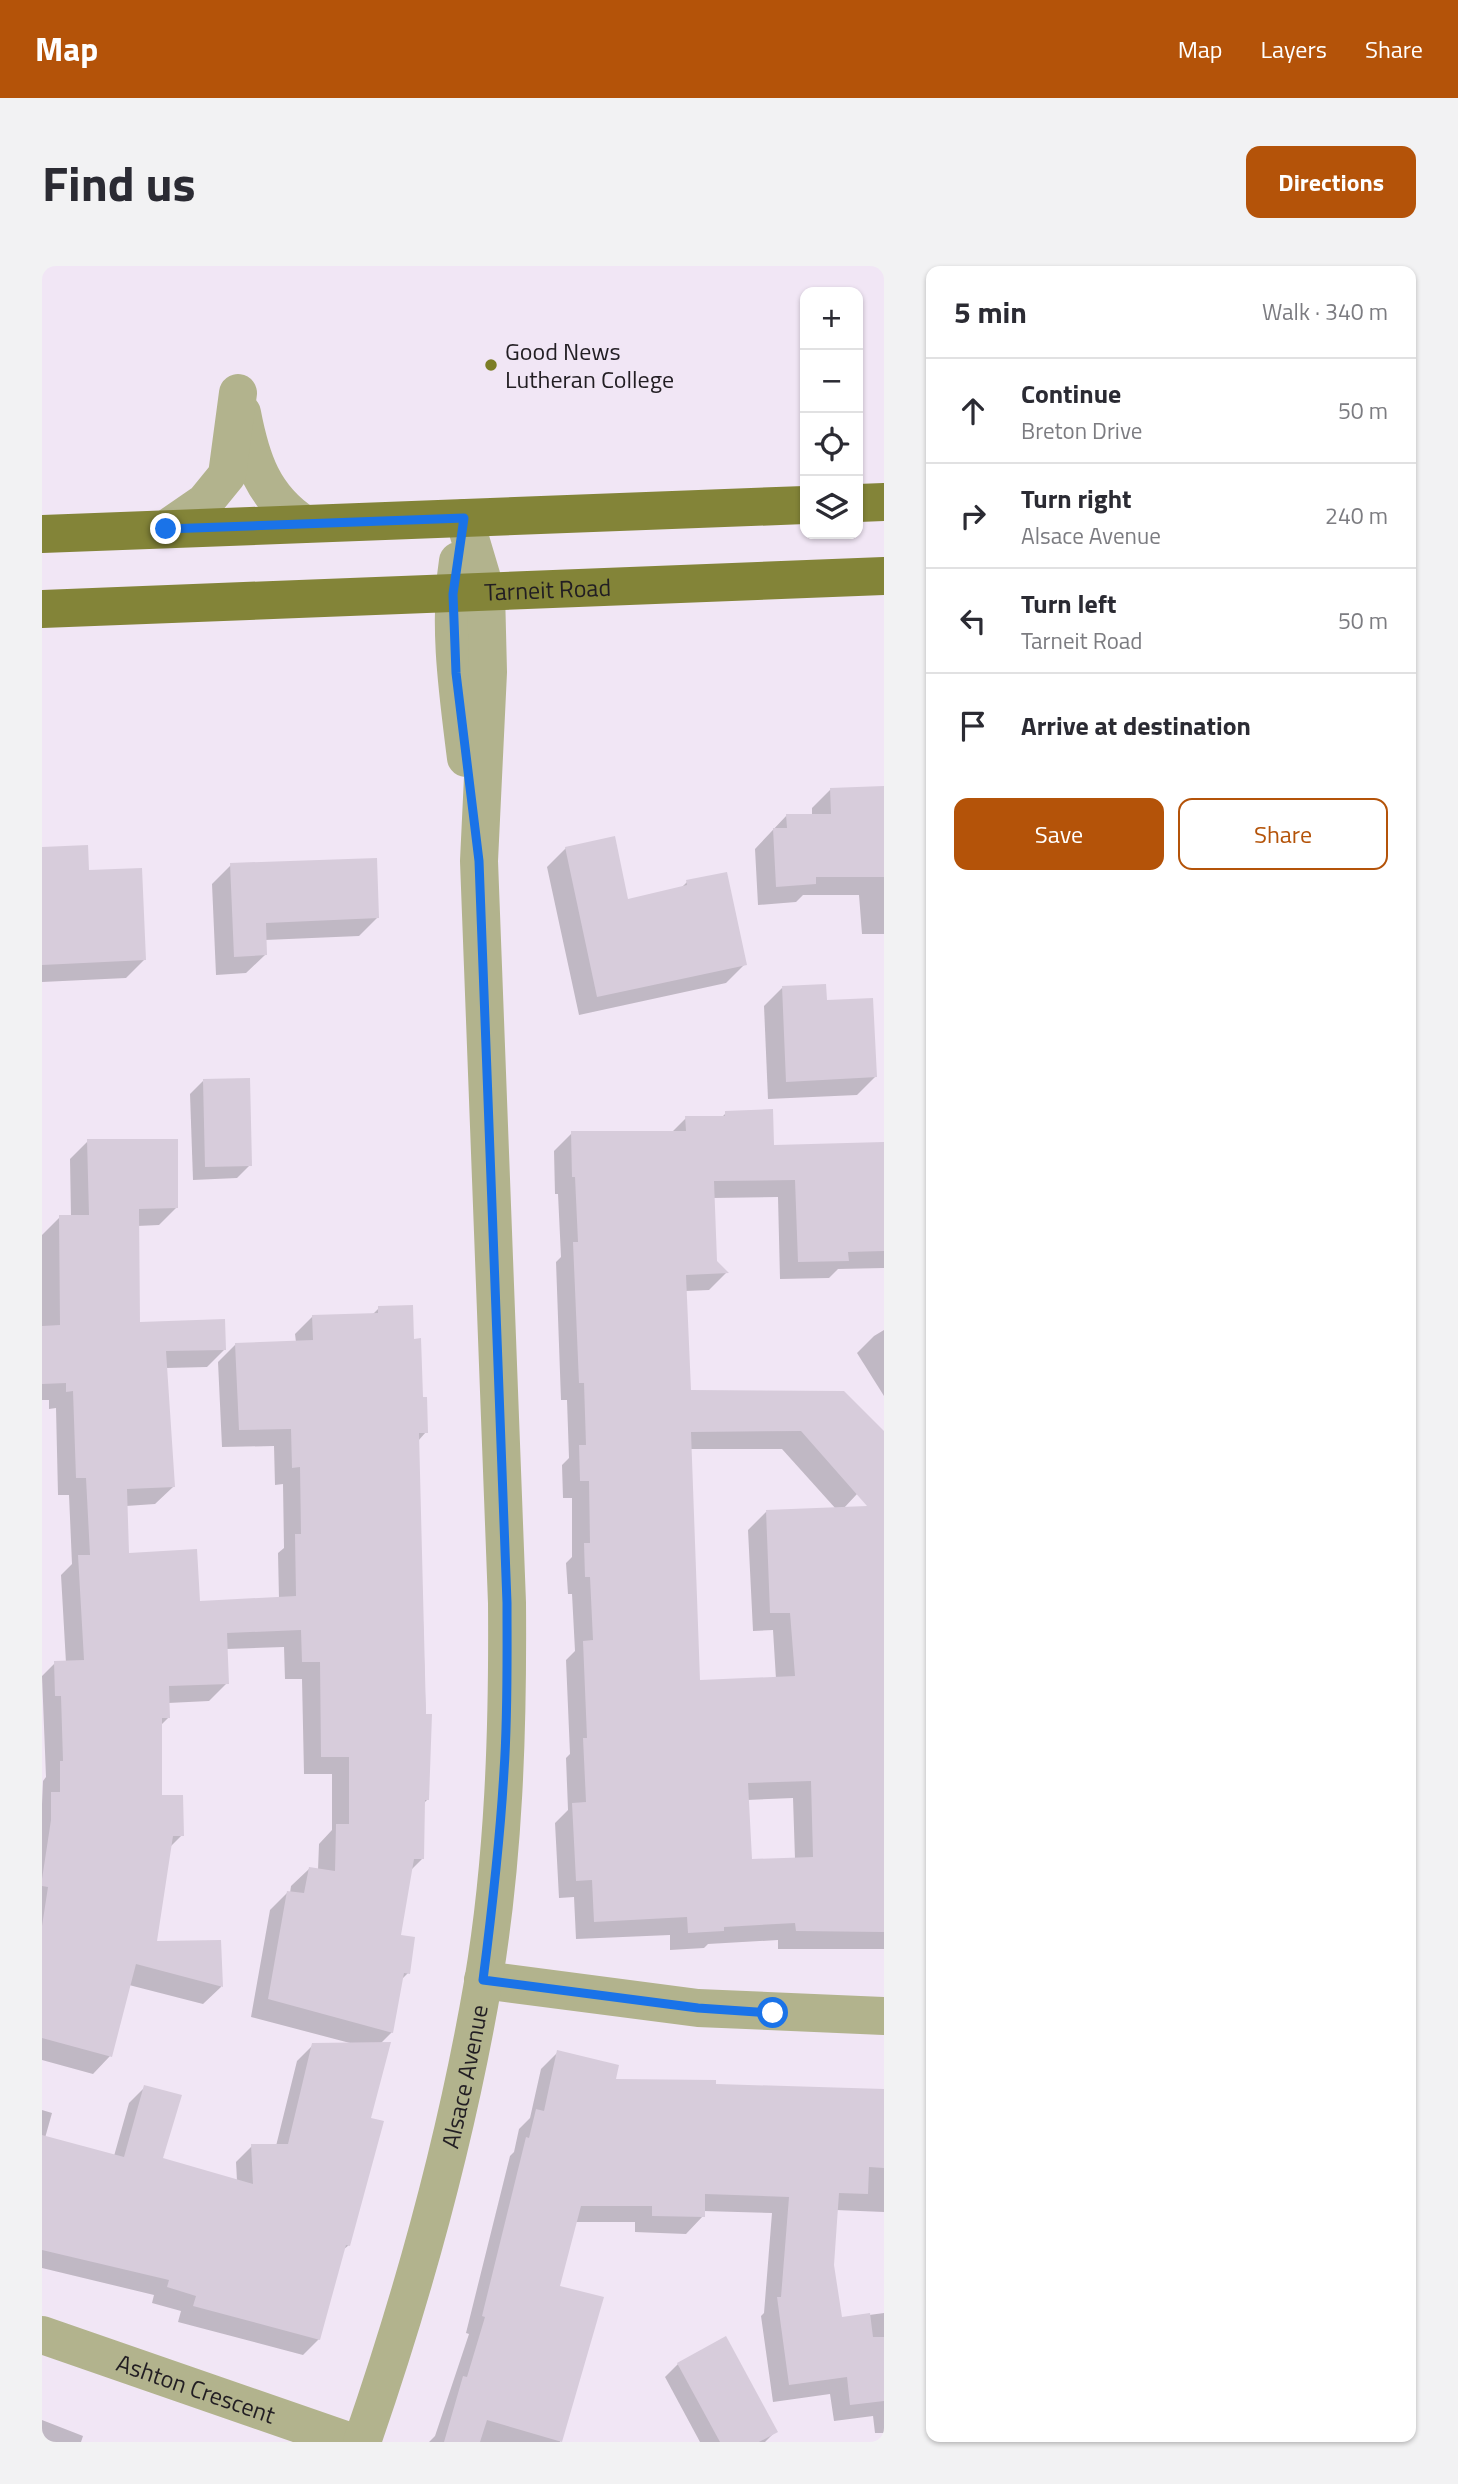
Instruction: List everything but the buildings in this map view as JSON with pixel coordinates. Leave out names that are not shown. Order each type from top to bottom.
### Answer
[{"type":"main road","points":[[863,503],[884,502]]},
{"type":"main road","points":[[42,534],[800,505]]},
{"type":"main road","name":"Tarneit Road","points":[[42,609],[884,576]]},
{"type":"street","points":[[166,529],[205,502],[227,475],[238,393],[247,442],[265,486],[287,513],[304,524]]},
{"type":"street","name":"Alsace Avenue","points":[[362,2442],[395,2347],[453,2135],[483,1980],[505,1769],[508,1672],[479,861],[488,672],[469,593],[464,518]]},
{"type":"street","points":[[483,1980],[698,2008],[884,2016]]},
{"type":"street","name":"Ashton Crescent","points":[[42,2335],[351,2442]]},
{"type":"place","name":"Good News Lutheran College","points":[[491,365]]},
{"type":"route","points":[[166,529],[464,518],[453,594],[456,673],[479,861],[507,1603],[505,1769],[483,1980],[698,2008],[773,2013]]}]
